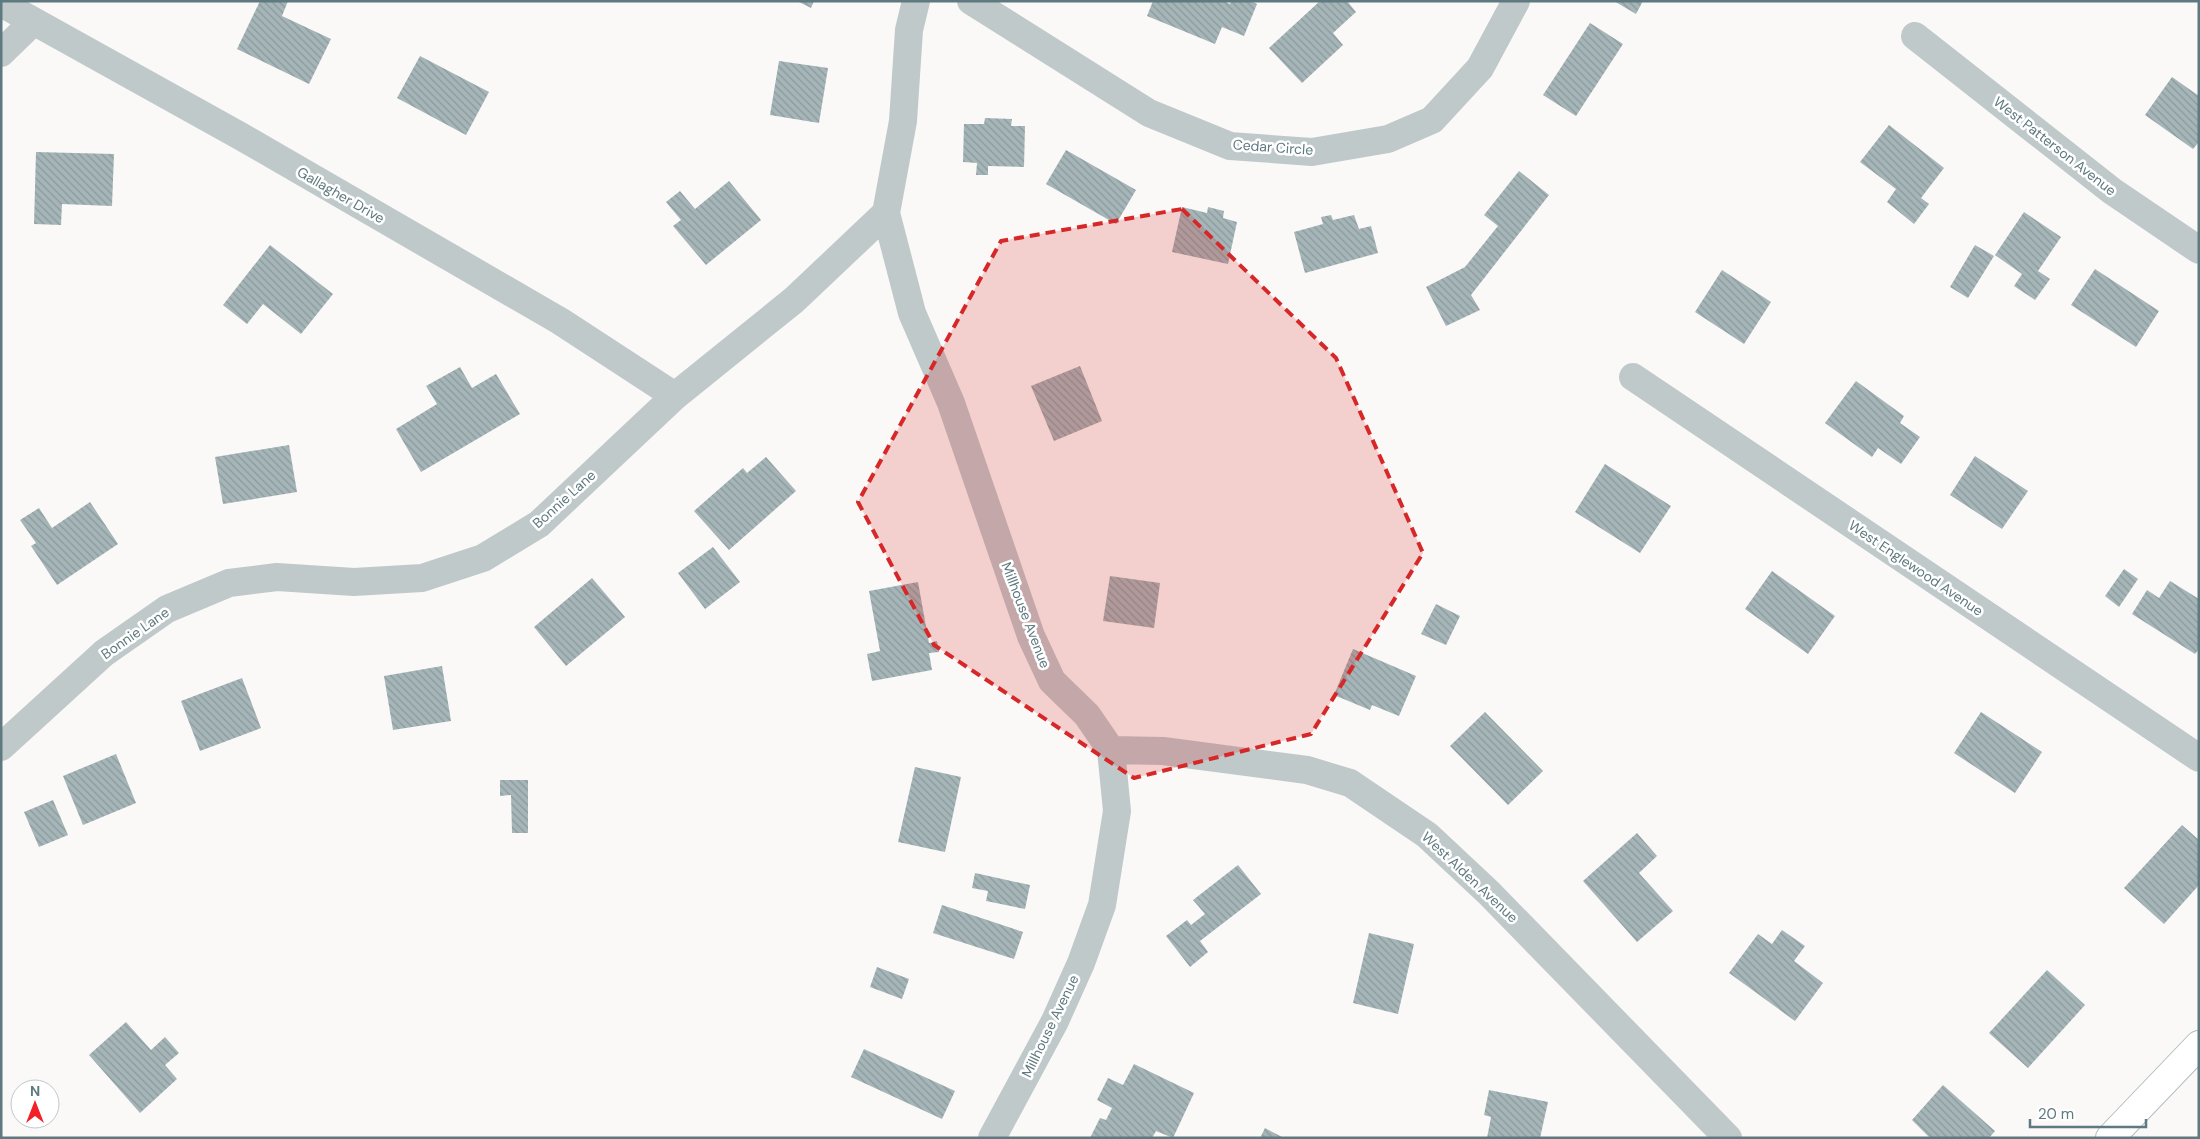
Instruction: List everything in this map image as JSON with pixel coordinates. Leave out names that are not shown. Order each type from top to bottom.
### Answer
[{"type":"main road","points":[[2110,1138],[2199,1045]]},
{"type":"street","points":[[886,213],[903,121],[909,30],[916,1]]},
{"type":"street","name":"Cedar Circle","points":[[970,1],[1149,114],[1230,146],[1312,152],[1388,139],[1432,120],[1480,68],[1516,1]]},
{"type":"street","name":"Gallagher Drive","points":[[1,4],[242,137],[551,316],[675,396]]},
{"type":"street","points":[[1,53],[33,22]]},
{"type":"street","name":"West Patterson Avenue","points":[[1916,36],[2112,191],[2199,250]]},
{"type":"street","name":"Bonnie Lane","points":[[1,747],[104,653],[167,609],[229,584],[277,577],[354,582],[422,578],[482,558],[539,524],[675,396],[794,300],[886,213]]},
{"type":"street","name":"Millhouse Avenue","points":[[886,213],[912,313],[951,403],[1031,636],[1052,681],[1087,716],[1111,750],[1117,811],[1102,905],[1081,963],[1055,1021],[992,1138]]},
{"type":"street","name":"West Englewood Avenue","points":[[1633,378],[2199,758]]},
{"type":"street","name":"West Alden Avenue","points":[[1111,750],[1163,751],[1298,769],[1350,783],[1427,835],[1489,892],[1728,1138]]},
{"type":"highlighted area","points":[[1182,209],[1336,358],[1423,553],[1311,734],[1134,778],[934,645],[858,502],[1001,241]]},
{"type":"building","points":[[260,1],[288,1],[282,16],[331,39],[309,84],[237,49]]},
{"type":"building","points":[[797,1],[814,1],[811,8]]},
{"type":"building","points":[[1153,1],[1224,1],[1230,4],[1231,1],[1251,1],[1257,4],[1244,36],[1222,27],[1215,44],[1147,16]]},
{"type":"building","points":[[1320,1],[1347,1],[1356,12],[1333,33],[1343,45],[1302,83],[1269,48]]},
{"type":"building","points":[[1614,1],[1643,1],[1636,14]]},
{"type":"building","points":[[1590,23],[1623,44],[1576,116],[1543,95]]},
{"type":"building","points":[[420,56],[489,92],[466,135],[397,98]]},
{"type":"building","points":[[779,61],[828,68],[819,123],[770,115]]},
{"type":"building","points":[[2172,77],[2199,96],[2199,142],[2193,149],[2145,115]]},
{"type":"building","points":[[985,118],[1012,119],[1011,126],[1025,126],[1024,167],[988,166],[988,175],[976,175],[977,163],[963,162],[964,124],[984,124]]},
{"type":"building","points":[[1889,125],[1944,168],[1921,198],[1929,204],[1914,224],[1887,202],[1896,189],[1860,162]]},
{"type":"building","points":[[1066,150],[1136,190],[1116,224],[1046,184]]},
{"type":"building","points":[[36,152],[114,154],[112,206],[62,204],[61,225],[34,224]]},
{"type":"building","points":[[1519,171],[1549,195],[1471,295],[1480,310],[1446,326],[1426,287],[1465,267],[1498,226],[1484,215]]},
{"type":"building","points":[[729,181],[761,220],[706,265],[673,226],[681,220],[666,202],[680,191],[695,209]]},
{"type":"building","points":[[1182,207],[1207,213],[1208,207],[1224,211],[1223,218],[1237,222],[1228,264],[1172,252]]},
{"type":"building","points":[[2024,212],[2061,237],[2038,271],[2050,279],[2035,300],[2014,286],[2022,274],[1995,255]]},
{"type":"building","points":[[1331,215],[1333,220],[1354,215],[1359,229],[1371,226],[1378,253],[1305,273],[1294,232],[1323,224],[1321,217]]},
{"type":"building","points":[[270,245],[333,294],[301,334],[263,304],[247,324],[223,305]]},
{"type":"building","points":[[1975,245],[1994,256],[1968,298],[1950,287]]},
{"type":"building","points":[[2095,269],[2159,311],[2136,347],[2071,305]]},
{"type":"building","points":[[1722,270],[1771,302],[1744,344],[1695,312]]},
{"type":"building","points":[[1080,366],[1102,421],[1054,441],[1031,386]]},
{"type":"building","points":[[460,367],[472,388],[496,374],[520,414],[421,472],[396,429],[437,404],[426,386]]},
{"type":"building","points":[[1856,381],[1904,416],[1900,423],[1920,437],[1901,464],[1878,448],[1872,457],[1825,423]]},
{"type":"building","points":[[289,445],[297,492],[223,504],[215,457]]},
{"type":"building","points":[[1975,456],[2028,491],[2002,529],[1950,495]]},
{"type":"building","points":[[766,457],[796,491],[729,550],[694,511],[743,468],[747,473]]},
{"type":"building","points":[[1605,464],[1671,506],[1640,553],[1575,512]]},
{"type":"building","points":[[90,502],[118,544],[57,585],[31,546],[36,543],[20,520],[39,508],[52,528]]},
{"type":"building","points":[[713,547],[740,582],[705,609],[678,573]]},
{"type":"building","points":[[2124,569],[2138,579],[2119,607],[2105,596]]},
{"type":"building","points":[[1772,571],[1835,616],[1808,654],[1745,609]]},
{"type":"building","points":[[1110,576],[1160,583],[1154,628],[1103,621]]},
{"type":"building","points":[[592,578],[625,617],[566,666],[534,627]]},
{"type":"building","points":[[2170,581],[2199,599],[2199,649],[2195,654],[2132,614],[2147,590],[2159,598]]},
{"type":"building","points":[[918,582],[929,643],[937,641],[939,652],[929,653],[932,670],[872,681],[867,654],[880,651],[869,591]]},
{"type":"building","points":[[1436,604],[1460,616],[1446,645],[1421,634]]},
{"type":"building","points":[[1353,649],[1416,676],[1399,716],[1372,705],[1370,710],[1334,695]]},
{"type":"building","points":[[442,666],[451,721],[393,730],[384,676]]},
{"type":"building","points":[[242,678],[261,728],[200,751],[181,701]]},
{"type":"building","points":[[1485,712],[1543,771],[1508,805],[1450,746]]},
{"type":"building","points":[[1981,712],[2042,752],[2015,793],[1954,753]]},
{"type":"building","points":[[116,754],[136,803],[83,825],[63,776]]},
{"type":"building","points":[[915,767],[961,777],[945,852],[898,842]]},
{"type":"building","points":[[500,780],[528,780],[528,833],[512,833],[511,795],[500,796]]},
{"type":"building","points":[[53,800],[68,835],[39,847],[24,812]]},
{"type":"building","points":[[2182,825],[2199,840],[2199,885],[2164,924],[2124,888]]},
{"type":"building","points":[[1637,833],[1657,856],[1639,873],[1673,911],[1637,942],[1583,881]]},
{"type":"building","points":[[1238,865],[1261,894],[1200,941],[1208,952],[1190,967],[1166,936],[1187,920],[1191,925],[1205,914],[1193,900]]},
{"type":"building","points":[[975,873],[1030,885],[1025,909],[986,901],[988,891],[972,888]]},
{"type":"building","points":[[942,905],[1023,932],[1014,959],[933,933]]},
{"type":"building","points":[[1782,930],[1805,946],[1794,961],[1823,983],[1795,1021],[1729,973],[1758,934],[1772,944]]},
{"type":"building","points":[[1369,933],[1414,944],[1398,1014],[1353,1003]]},
{"type":"building","points":[[877,967],[909,979],[902,999],[870,987]]},
{"type":"building","points":[[2047,970],[2085,1005],[2028,1068],[1989,1033]]},
{"type":"building","points":[[126,1022],[151,1050],[165,1037],[179,1053],[165,1065],[177,1079],[140,1113],[89,1055]]},
{"type":"building","points":[[864,1049],[955,1091],[942,1119],[851,1077]]},
{"type":"building","points":[[1134,1064],[1194,1093],[1173,1138],[1156,1131],[1152,1138],[1090,1138],[1100,1118],[1106,1120],[1112,1108],[1097,1100],[1108,1078],[1123,1085]]},
{"type":"building","points":[[1943,1085],[1995,1131],[1989,1138],[1928,1138],[1912,1120]]},
{"type":"building","points":[[1489,1090],[1548,1102],[1540,1138],[1487,1138],[1491,1117],[1484,1115]]},
{"type":"building","points":[[1265,1128],[1284,1138],[1260,1138]]}]
